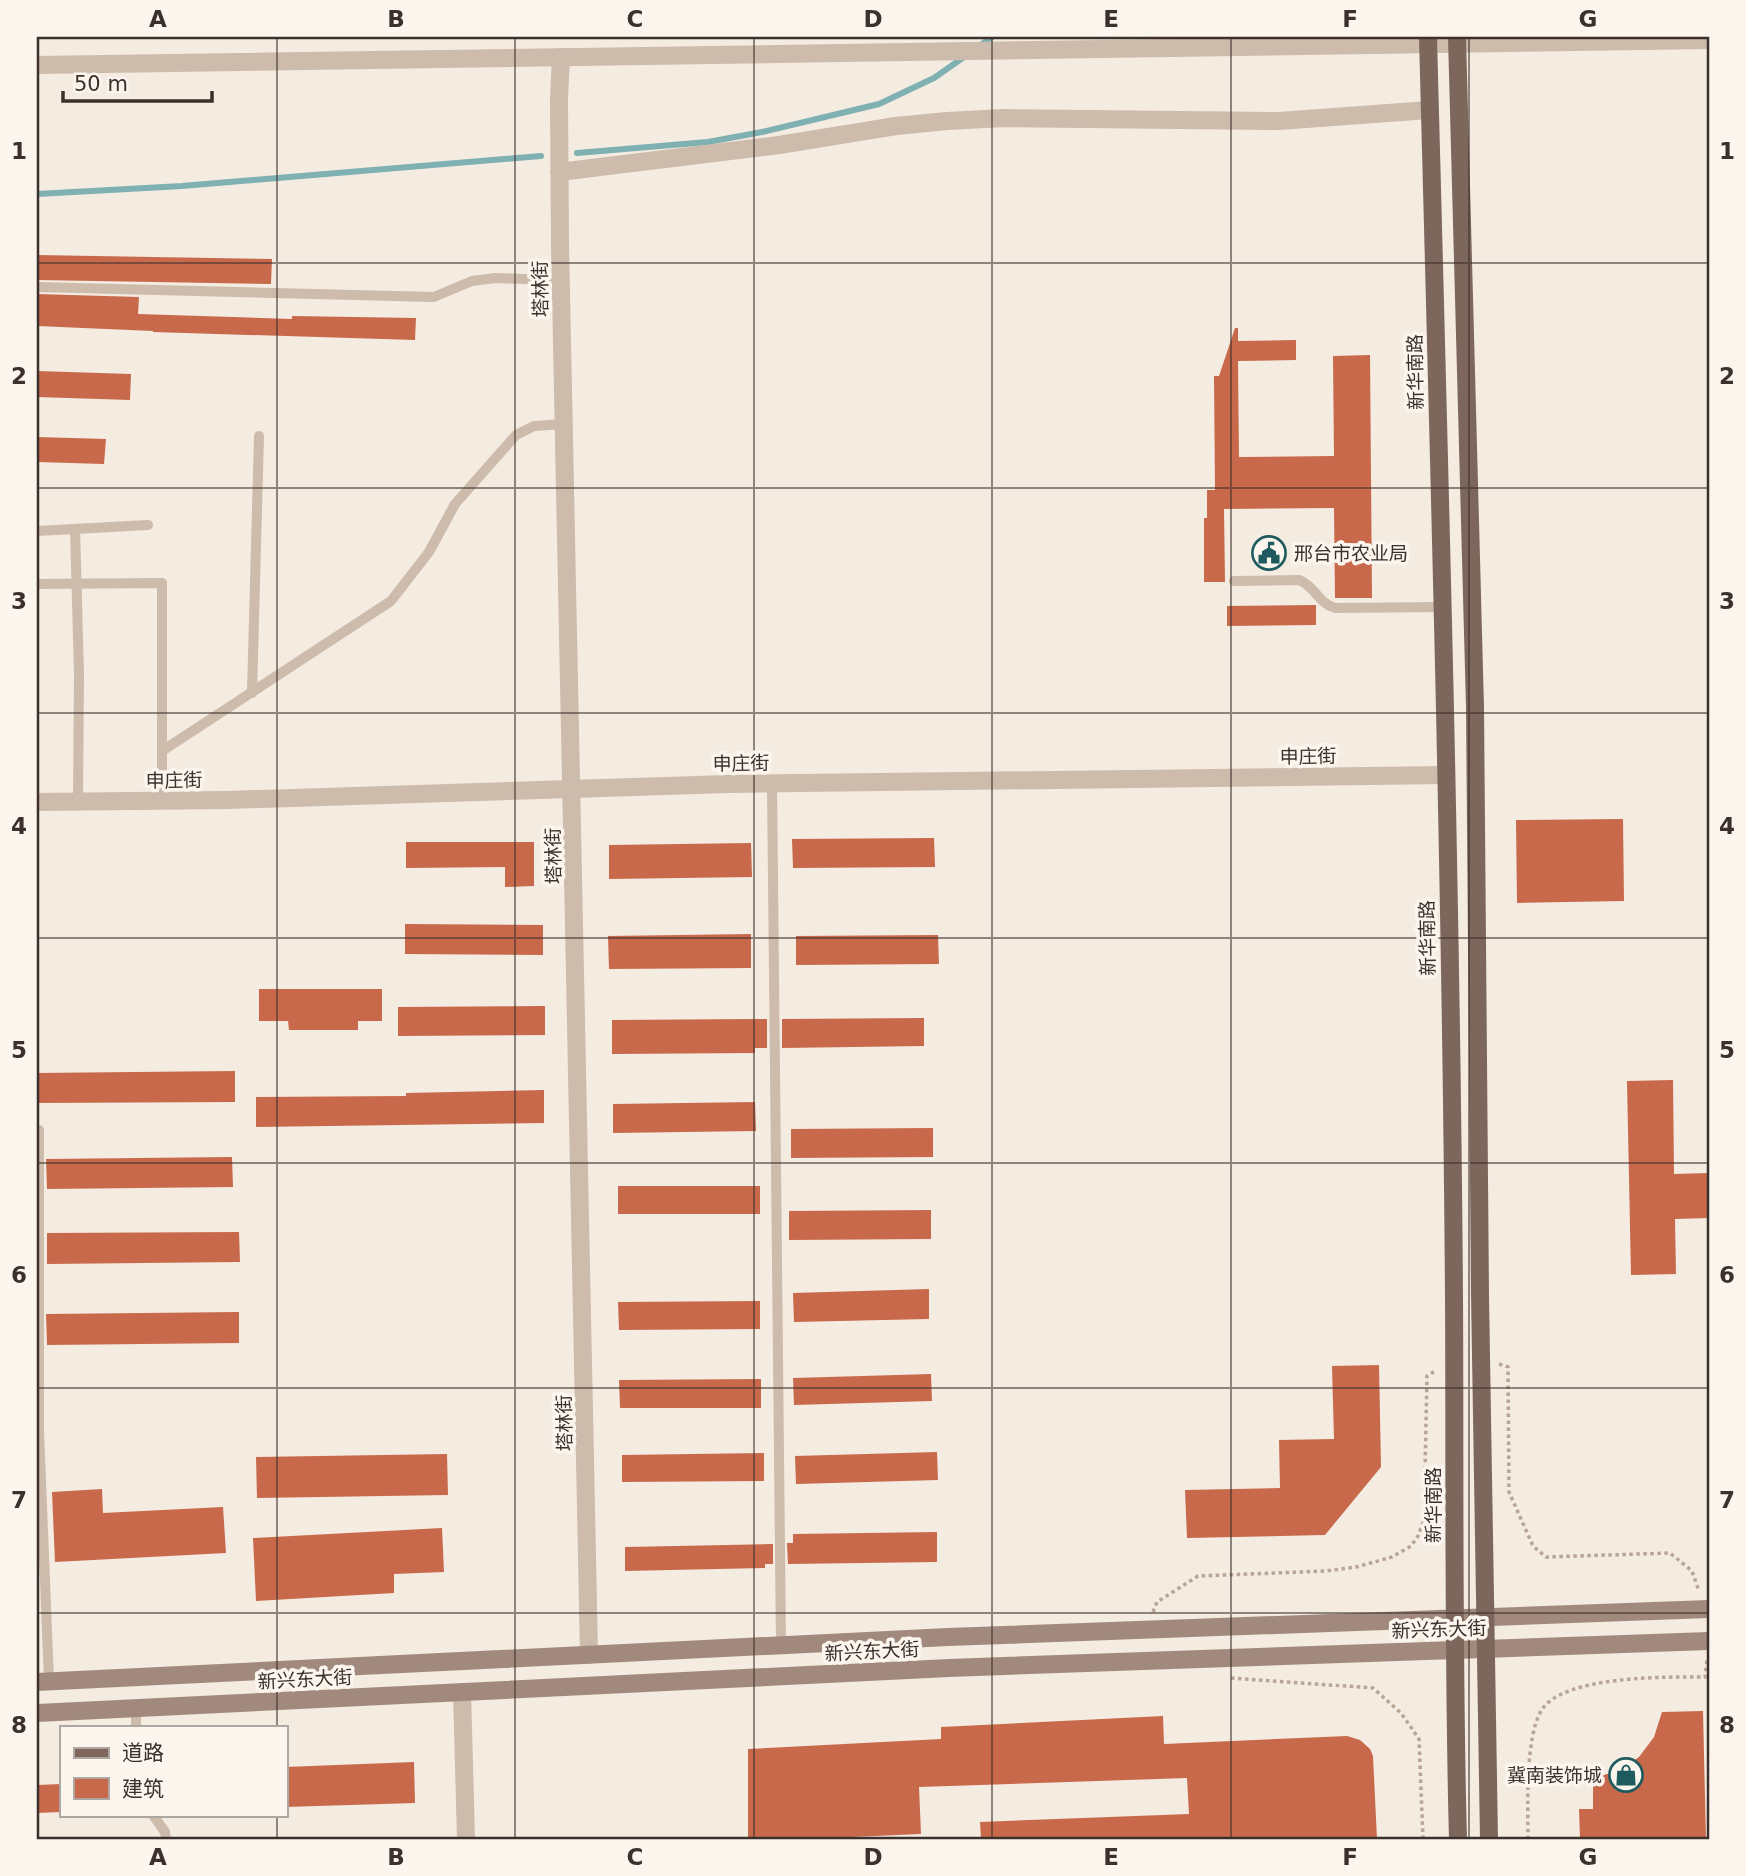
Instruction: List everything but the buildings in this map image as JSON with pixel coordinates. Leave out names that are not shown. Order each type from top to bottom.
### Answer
[{"type":"main road","points":[[1458,40],[1475,707],[1489,1839]]},
{"type":"main road","name":"新华南路","points":[[1428,41],[1446,775],[1458,1839]]},
{"type":"main road","name":"新兴东大街","points":[[43,1682],[781,1645],[1707,1610]]},
{"type":"main road","name":"新兴东大街","points":[[37,1713],[949,1668],[1709,1640]]},
{"type":"street","points":[[37,65],[998,51],[1458,40],[1709,40]]},
{"type":"street","name":"塔林街","points":[[561,57],[560,280],[589,1655]]},
{"type":"street","points":[[559,172],[947,121],[1004,118],[1279,121],[1430,110]]},
{"type":"street","name":"申庄街","points":[[37,802],[162,801],[772,783],[1446,775]]},
{"type":"street","points":[[462,1692],[466,1839]]},
{"type":"lane","points":[[37,286],[434,298],[472,281],[495,278],[560,280]]},
{"type":"lane","points":[[162,751],[391,601],[429,552],[455,504],[516,435],[534,426],[564,424]]},
{"type":"lane","points":[[252,693],[259,436]]},
{"type":"lane","points":[[37,531],[148,525]]},
{"type":"lane","points":[[75,529],[78,802]]},
{"type":"lane","points":[[1234,580],[1299,580],[1308,583],[1327,606],[1335,608],[1442,607]]},
{"type":"lane","points":[[37,584],[162,583],[162,801]]},
{"type":"lane","points":[[772,783],[781,1645]]},
{"type":"lane","points":[[39,1130],[39,1431],[43,1682]]},
{"type":"lane","points":[[136,1708],[136,1726]]},
{"type":"lane","points":[[154,1816],[166,1839]]},
{"type":"path","points":[[1481,1359],[1508,1367],[1509,1492],[1533,1545],[1546,1557],[1670,1553],[1692,1571],[1707,1610]]},
{"type":"path","points":[[1145,1630],[1157,1602],[1198,1576],[1326,1571],[1356,1567],[1392,1557],[1411,1545],[1424,1520],[1427,1376],[1454,1361]]},
{"type":"path","points":[[1528,1839],[1529,1767],[1532,1741],[1541,1711],[1552,1699],[1576,1687],[1598,1682],[1705,1677],[1709,1640]]},
{"type":"path","points":[[1221,1677],[1373,1688],[1401,1713],[1419,1740],[1423,1839]]},
{"type":"waterway","points":[[978,47],[992,37]]},
{"type":"waterway","points":[[577,153],[708,142],[879,104],[934,78],[964,57]]},
{"type":"waterway","points":[[37,194],[182,186],[541,156]]},
{"type":"place","name":"邢台市农业局","points":[[1269,553]]},
{"type":"place","name":"冀南装饰城","points":[[1626,1775]]}]
